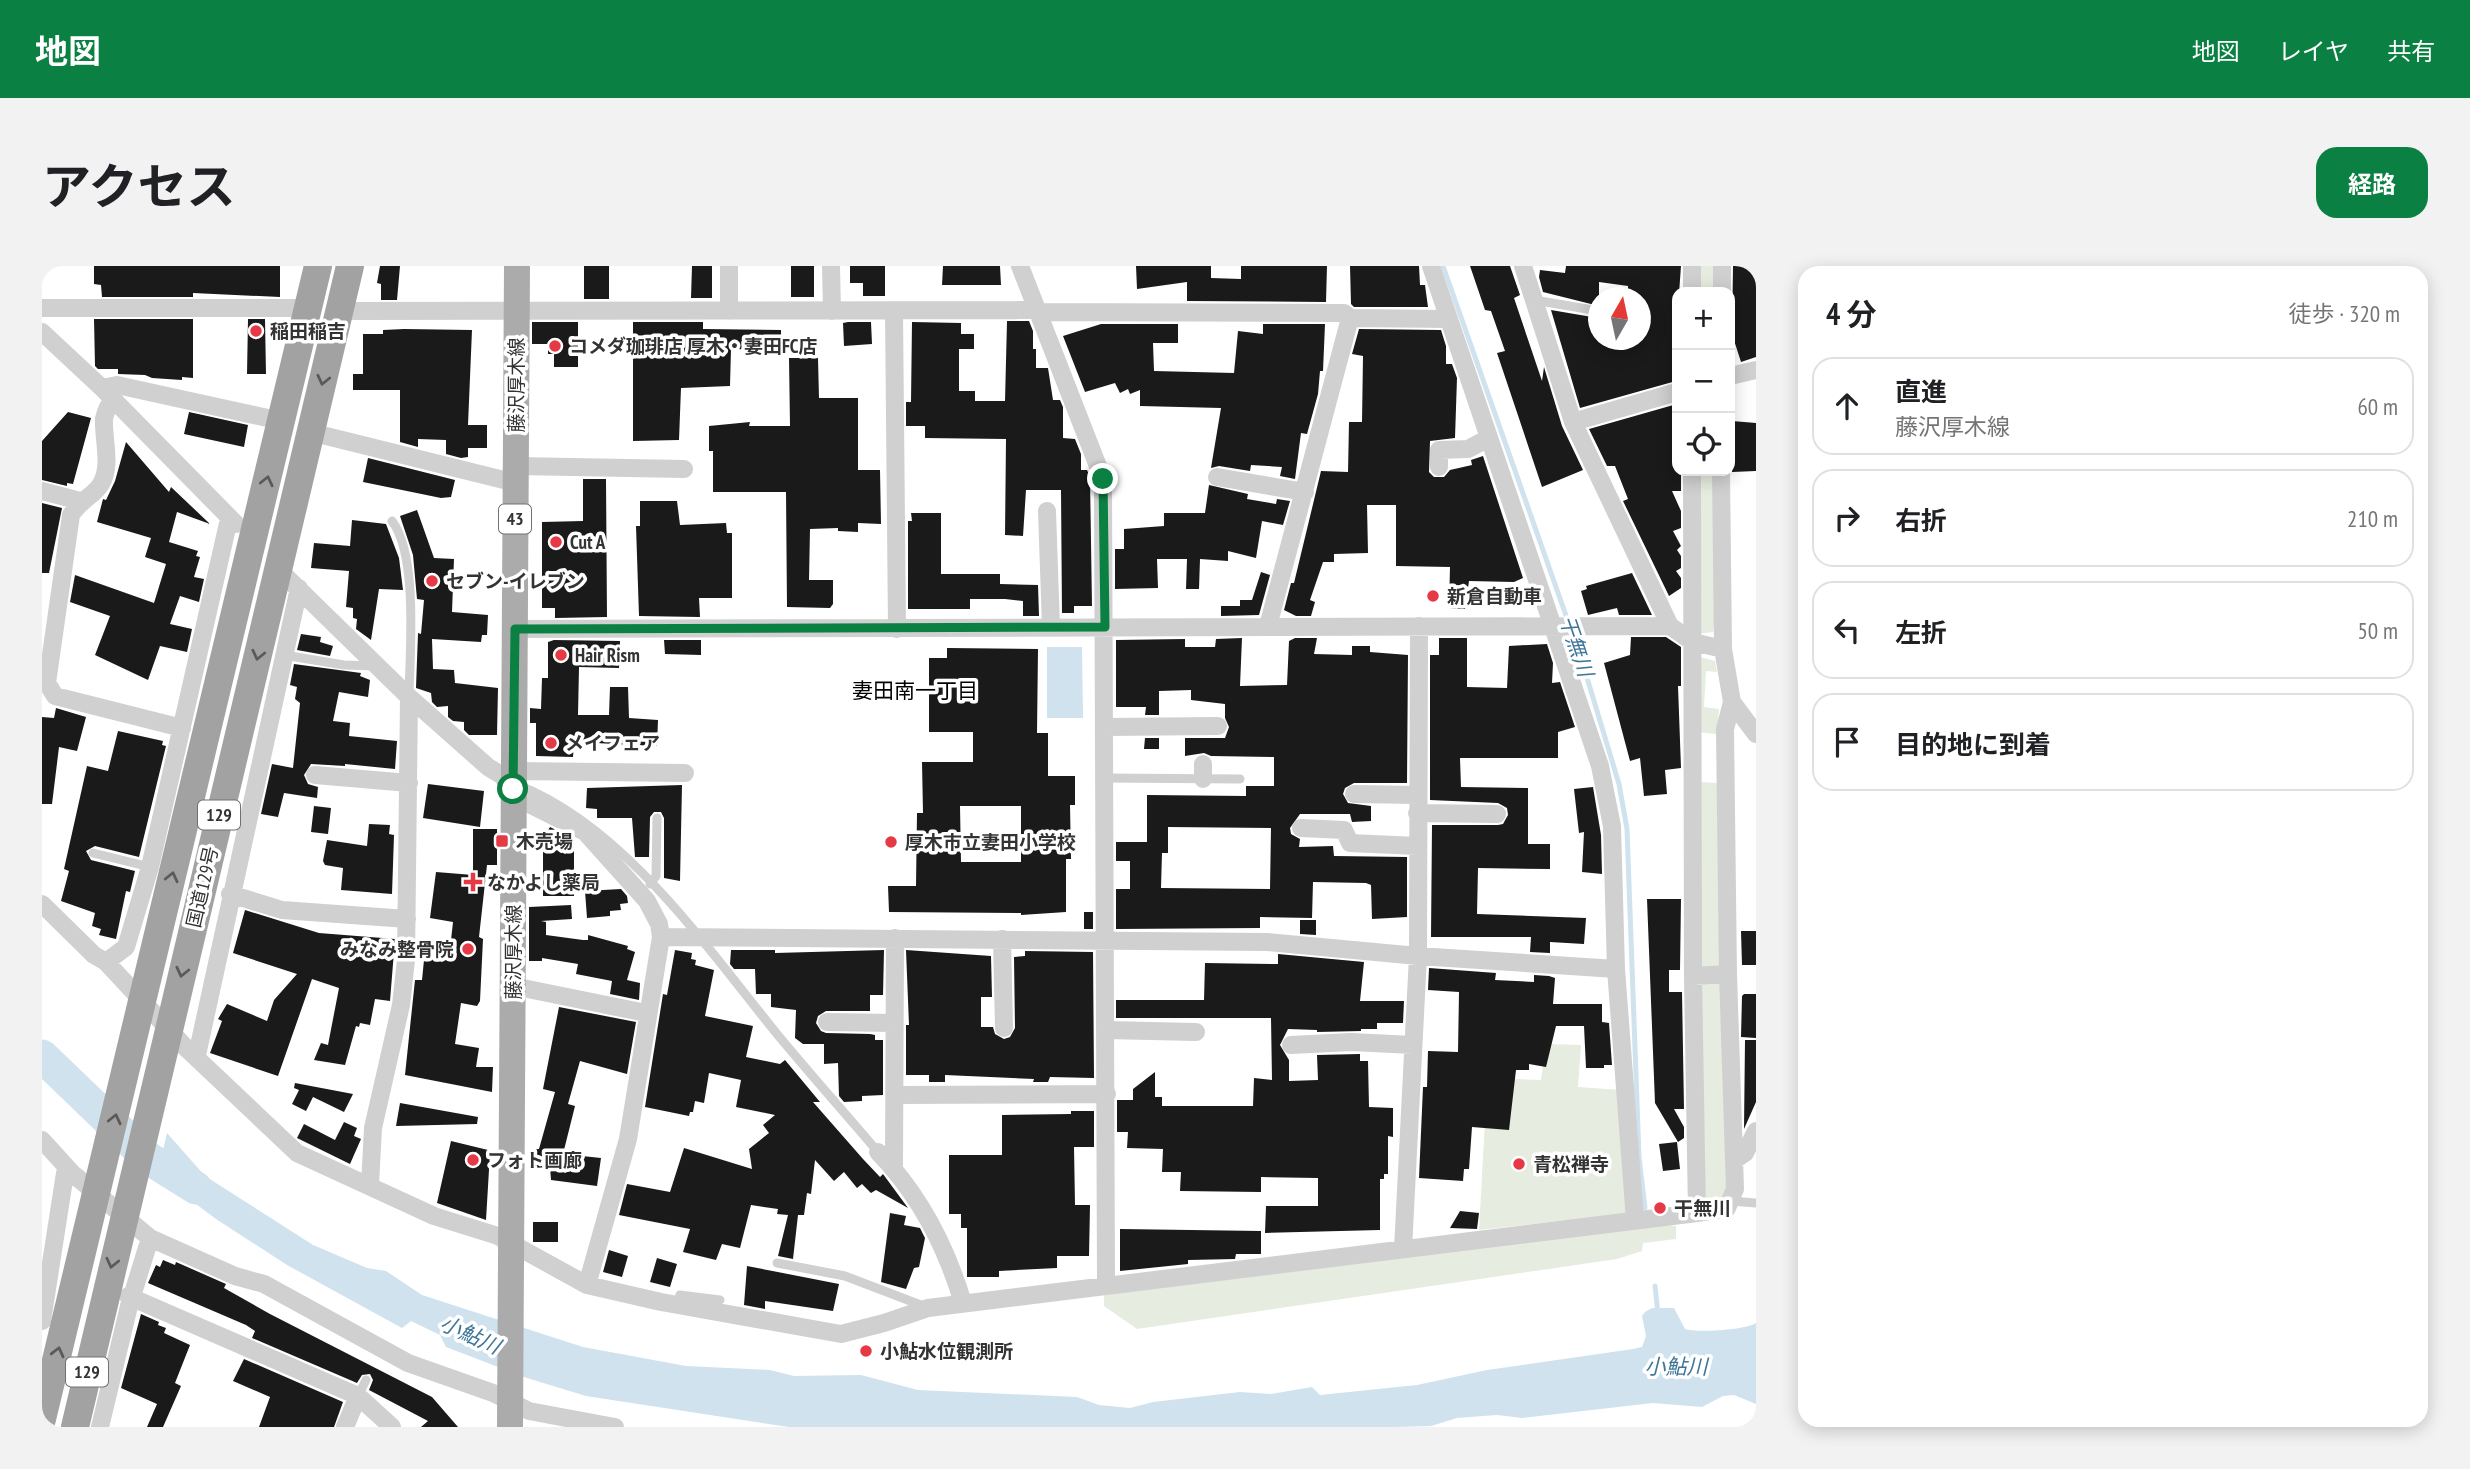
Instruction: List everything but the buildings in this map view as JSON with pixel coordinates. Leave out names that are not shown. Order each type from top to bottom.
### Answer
[{"type":"highway","name":"国道129号","points":[[42,1419],[318,266]]},
{"type":"highway","name":"国道129号","points":[[75,1427],[283,582],[310,432],[350,266]]},
{"type":"main road","name":"藤沢厚木線","points":[[510,1408],[517,266]]},
{"type":"street","points":[[729,266],[729,311]]},
{"type":"street","points":[[831,266],[832,311]]},
{"type":"street","points":[[1020,266],[1035,311],[1103,479],[1106,1285]]},
{"type":"street","points":[[1431,266],[1557,627],[1600,766],[1612,826],[1616,969],[1635,1220]]},
{"type":"street","points":[[1523,266],[1573,422],[1670,626],[1693,642],[1723,649]]},
{"type":"street","points":[[1692,266],[1692,287]]},
{"type":"street","points":[[1722,266],[1722,287]]},
{"type":"street","points":[[42,308],[308,308]]},
{"type":"street","points":[[339,311],[1344,313],[1350,318],[1448,319]]},
{"type":"street","points":[[894,312],[897,629]]},
{"type":"street","points":[[1268,626],[1350,318]]},
{"type":"street","points":[[42,332],[107,393],[229,519],[253,537]]},
{"type":"street","points":[[1735,375],[1756,370]]},
{"type":"street","points":[[182,728],[55,696],[47,683],[71,514],[80,501],[94,493],[103,482],[107,460],[104,417],[107,393],[117,384],[281,421]]},
{"type":"street","points":[[1573,422],[1672,392]]},
{"type":"street","points":[[310,432],[516,475],[684,469]]},
{"type":"street","points":[[1439,450],[1468,449],[1489,438]]},
{"type":"street","points":[[1692,476],[1693,976],[1697,1213]]},
{"type":"street","points":[[42,904],[94,955],[106,962],[187,1049],[197,1055],[297,1153],[434,1216],[498,1236],[512,1252],[525,1250],[586,1284],[677,1305],[841,1334],[884,1324],[928,1308],[1727,1208],[1735,1189],[1728,974],[1725,729],[1732,702],[1723,649],[1721,476]]},
{"type":"street","points":[[1217,477],[1305,492]]},
{"type":"street","points":[[42,491],[80,501]]},
{"type":"street","points":[[106,962],[127,947],[150,867],[229,519]]},
{"type":"street","points":[[1044,523],[1051,627]]},
{"type":"street","points":[[197,1055],[284,654],[283,582]]},
{"type":"street","points":[[283,582],[488,767],[514,781],[685,773]]},
{"type":"street","points":[[1403,1249],[1418,956],[1419,626]]},
{"type":"street","points":[[515,629],[1670,626]]},
{"type":"street","points":[[370,1185],[373,1128],[401,1005],[407,919],[409,697]]},
{"type":"street","points":[[1732,702],[1756,734]]},
{"type":"street","points":[[1105,727],[1197,719],[1217,726]]},
{"type":"street","points":[[315,775],[409,783]]},
{"type":"street","points":[[514,781],[527,803],[585,832],[647,901],[659,923],[661,937],[646,1013],[628,1139],[586,1284]]},
{"type":"street","points":[[1354,794],[1497,814]]},
{"type":"street","points":[[1301,828],[1344,830],[1350,843],[1417,846]]},
{"type":"street","points":[[1360,862],[1361,843]]},
{"type":"street","points":[[230,894],[282,910],[407,919]]},
{"type":"street","points":[[661,937],[1002,939],[1105,943],[1267,942],[1418,956],[1616,969]]},
{"type":"street","points":[[894,1168],[895,938]]},
{"type":"street","points":[[1002,939],[1008,1018]]},
{"type":"street","points":[[1693,976],[1728,974]]},
{"type":"street","points":[[513,986],[646,1013]]},
{"type":"street","points":[[827,1022],[894,1023]]},
{"type":"street","points":[[1106,1030],[1196,1031]]},
{"type":"street","points":[[1302,1049],[1413,1045]]},
{"type":"street","points":[[895,1095],[1107,1094]]},
{"type":"street","points":[[1735,1159],[1745,1153],[1756,1131]]},
{"type":"street","points":[[42,1140],[66,1167],[150,1238],[234,1276],[264,1284],[408,1363],[510,1408],[615,1427]]},
{"type":"street","points":[[878,1152],[894,1168],[936,1231],[963,1304]]},
{"type":"street","points":[[42,1321],[66,1167]]},
{"type":"street","points":[[100,1427],[130,1297],[150,1238]]},
{"type":"street","points":[[130,1297],[362,1388],[392,1427]]},
{"type":"street","points":[[345,1427],[362,1388]]},
{"type":"lane","points":[[1534,300],[1588,309]]},
{"type":"lane","points":[[392,521],[400,531],[404,546],[411,606],[409,697]]},
{"type":"lane","points":[[284,654],[344,665],[378,666]]},
{"type":"lane","points":[[1104,778],[1203,771],[1240,779]]},
{"type":"lane","points":[[514,781],[590,827],[627,858],[700,937],[878,1152]]},
{"type":"lane","points":[[650,884],[656,876],[657,818]]},
{"type":"lane","points":[[93,853],[150,867]]},
{"type":"lane","points":[[1731,1201],[1756,1203]]},
{"type":"lane","points":[[776,1263],[845,1276],[928,1308]]},
{"type":"lane","points":[[677,1305],[680,1295],[720,1300]]},
{"type":"shaded area","points":[[1696,266],[1717,266],[1717,287],[1696,287]]},
{"type":"shaded area","points":[[1698,476],[1716,476],[1717,613],[1713,632],[1696,634]]},
{"type":"shaded area","points":[[1700,657],[1715,661],[1717,672],[1706,671],[1704,707],[1719,709],[1717,734],[1697,732]]},
{"type":"shaded area","points":[[1699,782],[1718,783],[1723,898],[1719,968],[1701,969]]},
{"type":"shaded area","points":[[1724,977],[1728,1190],[1725,1200],[1702,1204],[1702,980]]},
{"type":"shaded area","name":"青松禅寺","points":[[1546,1044],[1581,1045],[1578,1087],[1621,1090],[1632,1213],[1479,1230],[1485,1122],[1513,1079],[1541,1080]]},
{"type":"shaded area","points":[[1658,1224],[1676,1226],[1676,1239],[1643,1243],[1642,1251],[1617,1259],[1137,1329],[1104,1306],[1104,1290]]},
{"type":"water","points":[[1047,647],[1082,647],[1083,718],[1047,718]]},
{"type":"water","name":"小鮎川","points":[[167,1133],[205,1176],[313,1245],[367,1268],[386,1271],[422,1295],[583,1347],[686,1366],[770,1370],[794,1376],[861,1375],[918,1390],[1077,1397],[1099,1405],[1130,1408],[1153,1402],[1240,1392],[1271,1394],[1312,1387],[1320,1395],[1417,1385],[1487,1370],[1633,1349],[1642,1347],[1646,1336],[1642,1316],[1645,1312],[1652,1308],[1674,1308],[1685,1329],[1710,1331],[1756,1323],[1756,1404],[1734,1395],[1723,1396],[1702,1407],[1653,1403],[1522,1418],[1497,1415],[1457,1418],[1431,1426],[1396,1427],[789,1427],[586,1396],[527,1378],[446,1347],[440,1335],[411,1321],[402,1328],[287,1265],[216,1219],[157,1175]]},
{"type":"waterway","name":"干無川","points":[[1443,266],[1582,661],[1619,784],[1627,829],[1639,1157],[1645,1208]]},
{"type":"waterway","name":"小鮎川","points":[[42,1056],[148,1158],[196,1188]]},
{"type":"waterway","name":"干無川","points":[[1655,1286],[1658,1314]]},
{"type":"place","name":"稲田稲吉","points":[[256,331]]},
{"type":"place","name":"コメダ珈琲店 厚木・妻田FC店","points":[[555,346]]},
{"type":"place","name":"Cut A","points":[[556,542]]},
{"type":"place","name":"セブン-イレブン","points":[[432,581]]},
{"type":"place","name":"新倉自動車","points":[[1433,596]]},
{"type":"place","name":"Hair Rism","points":[[561,655]]},
{"type":"place","name":"メイフェア","points":[[551,743]]},
{"type":"place","name":"木売場","points":[[502,841]]},
{"type":"place","name":"厚木市立妻田小学校","points":[[891,842]]},
{"type":"place","name":"なかよし薬局","points":[[473,882]]},
{"type":"place","name":"みなみ整骨院","points":[[468,949]]},
{"type":"place","name":"フォト画廊","points":[[473,1160]]},
{"type":"place","name":"青松禅寺","points":[[1519,1164]]},
{"type":"place","name":"干無川","points":[[1660,1208]]},
{"type":"place","name":"小鮎水位観測所","points":[[866,1351]]},
{"type":"district","name":"妻田南一丁目","points":[[915,691]]},
{"type":"route","points":[[513,789],[515,629],[1105,627],[1103,479]]}]
